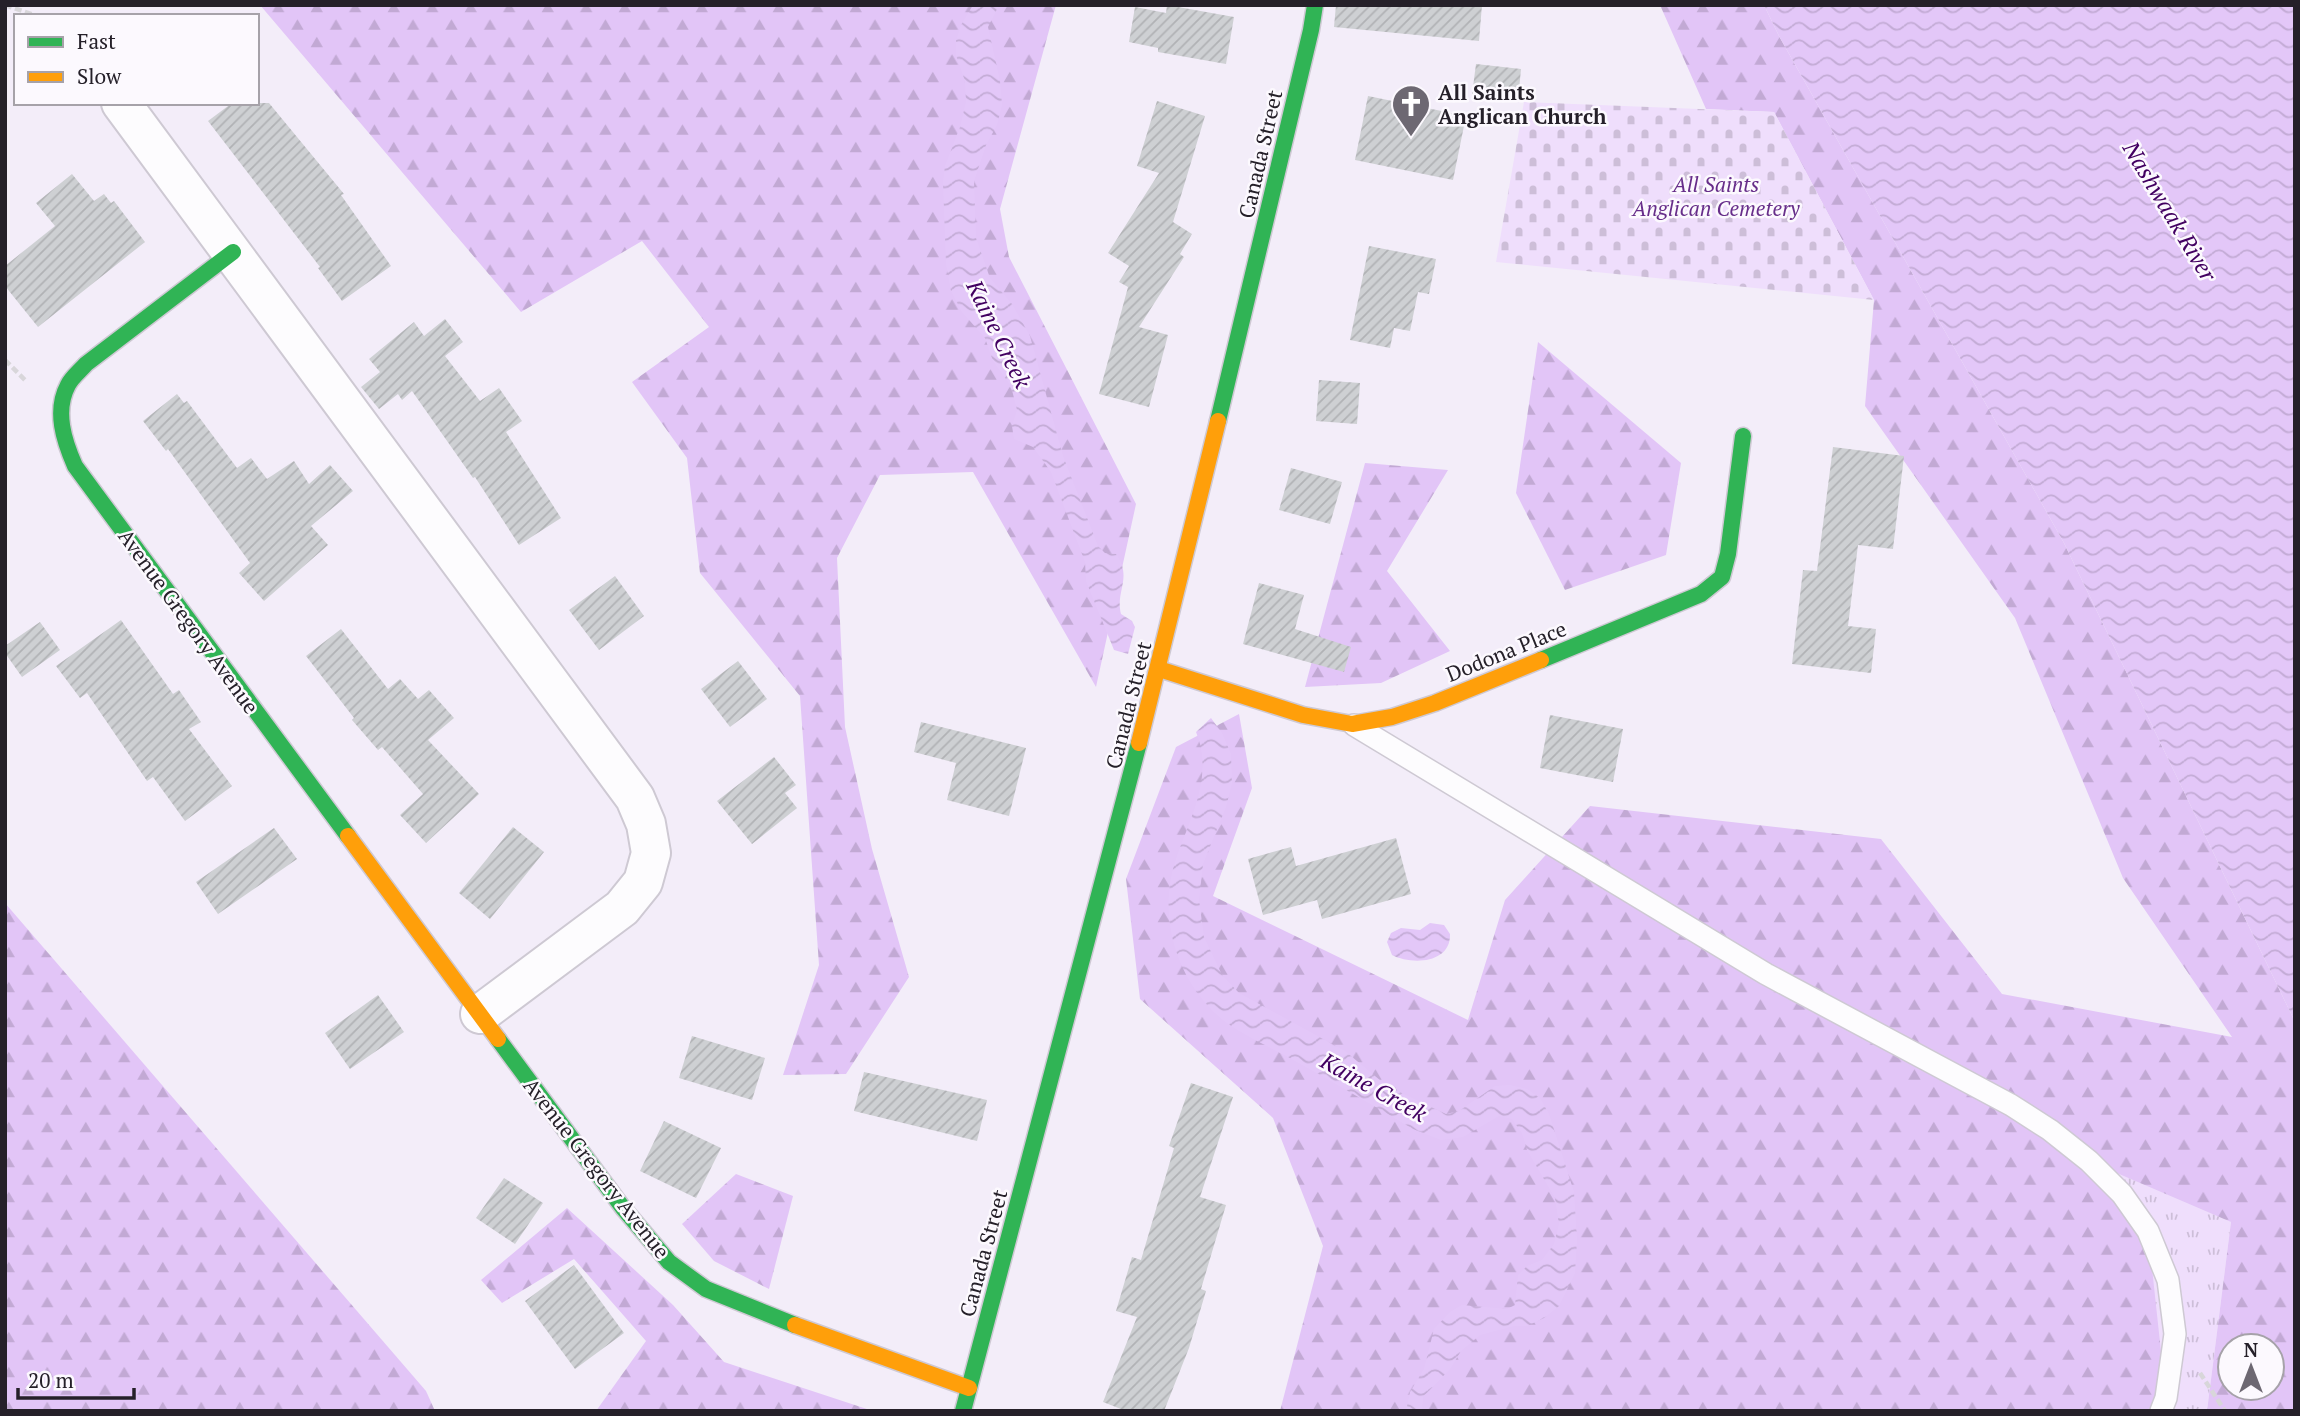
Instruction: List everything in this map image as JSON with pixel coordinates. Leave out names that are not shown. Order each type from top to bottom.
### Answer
[{"type":"street","name":"Canada Street","points":[[963,1411],[1159,669],[1308,44],[1315,5]]},
{"type":"street","points":[[123,105],[635,797],[646,824],[651,853],[643,882],[622,908],[480,1014]]},
{"type":"street","name":"Avenue Gregory Avenue","points":[[233,252],[86,364],[68,385],[60,413],[64,441],[75,466],[623,1208],[669,1262],[706,1289],[754,1310],[970,1388]]},
{"type":"street","name":"Dodona Place","points":[[1159,669],[1303,715],[1352,724],[1392,717],[1435,703],[1701,594],[1722,577],[1728,554],[1743,436]]},
{"type":"lane","points":[[1352,724],[1766,974],[2011,1105],[2050,1130],[2089,1161],[2122,1194],[2148,1231],[2168,1280],[2175,1334],[2166,1398],[2161,1411]]},
{"type":"path","points":[[5,5],[31,14]]},
{"type":"green space","points":[[260,5],[1056,5],[1000,209],[1009,257],[1136,504],[1096,687],[973,472],[880,475],[837,558],[845,727],[872,849],[909,977],[846,1074],[783,1075],[819,965],[800,696],[700,573],[687,458],[632,382],[709,327],[642,241],[521,312]]},
{"type":"green space","points":[[1660,5],[1764,5],[2064,543],[2295,1022],[2295,1411],[2207,1411],[2216,1340],[2216,1402],[2286,1402],[2286,1332],[2217,1332],[2231,1222],[2091,1162],[2148,1231],[2166,1398],[2161,1411],[1280,1411],[1323,1246],[1273,1118],[1140,999],[1126,879],[1176,747],[1239,714],[1252,788],[1213,896],[1468,1020],[1505,900],[1590,806],[1881,839],[2002,994],[2232,1037],[2123,878],[2015,618],[1865,406],[1874,300],[1774,112],[1706,109]]},
{"type":"green space","name":"All Saints Anglican Cemetery","points":[[1524,102],[1774,112],[1874,300],[1496,262]]},
{"type":"green space","points":[[1538,342],[1681,463],[1666,555],[1565,590],[1516,493]]},
{"type":"green space","points":[[1365,463],[1448,470],[1387,571],[1450,651],[1381,683],[1305,687]]},
{"type":"green space","points":[[5,903],[426,1391],[435,1411],[5,1411]]},
{"type":"green space","points":[[2089,1161],[2231,1222],[2207,1411],[2161,1411]]},
{"type":"green space","points":[[736,1174],[793,1196],[769,1289],[714,1261],[682,1224]]},
{"type":"green space","points":[[567,1208],[673,1305],[724,1362],[873,1411],[596,1411],[646,1341],[574,1259],[502,1303],[481,1280]]},
{"type":"water","name":"Kaine Creek","points":[[973,5],[999,5],[988,27],[1000,81],[1002,105],[997,125],[986,145],[974,181],[976,238],[990,278],[1012,304],[1030,336],[1063,456],[1098,546],[1105,553],[1116,554],[1121,563],[1121,614],[1132,621],[1135,627],[1128,654],[1114,650],[1086,581],[1085,562],[1051,472],[1033,447],[1014,439],[1012,426],[1017,410],[1011,386],[993,361],[985,338],[962,312],[951,291],[946,264],[943,182],[945,166],[966,102],[965,81],[956,55],[956,41],[961,25]]},
{"type":"water","name":"Nashwaak River","points":[[1764,5],[2295,5],[2295,1022],[2064,543]]},
{"type":"water","name":"Kaine Creek","points":[[1211,718],[1222,733],[1231,754],[1232,783],[1226,807],[1203,864],[1199,900],[1204,937],[1222,975],[1239,993],[1345,1051],[1387,1086],[1446,1114],[1459,1111],[1495,1086],[1510,1085],[1527,1089],[1540,1098],[1549,1114],[1574,1192],[1577,1240],[1575,1273],[1559,1306],[1544,1318],[1527,1326],[1514,1326],[1480,1335],[1461,1351],[1450,1369],[1423,1397],[1422,1411],[1406,1411],[1410,1392],[1424,1369],[1434,1329],[1450,1312],[1462,1305],[1507,1309],[1515,1305],[1518,1275],[1527,1266],[1542,1260],[1554,1244],[1559,1224],[1555,1198],[1512,1119],[1499,1116],[1463,1137],[1441,1140],[1413,1129],[1237,1030],[1218,1016],[1198,993],[1178,957],[1169,917],[1169,897],[1171,876],[1194,811],[1202,779],[1201,748],[1196,732]]},
{"type":"water","points":[[1430,923],[1444,925],[1450,934],[1449,944],[1444,951],[1419,961],[1392,955],[1387,942],[1391,933],[1401,928],[1420,930]]},
{"type":"building","points":[[1167,5],[1234,17],[1226,64],[1158,52],[1158,48],[1129,42],[1135,7],[1166,13]]},
{"type":"building","points":[[1336,5],[1482,5],[1479,41],[1334,27]]},
{"type":"building","points":[[1476,64],[1521,69],[1518,100],[1472,95]]},
{"type":"building","name":"All Saints Anglican Church","points":[[1368,96],[1466,116],[1453,180],[1355,160]]},
{"type":"building","points":[[1157,101],[1205,116],[1173,222],[1192,234],[1180,254],[1184,257],[1139,327],[1168,335],[1149,407],[1099,394],[1128,287],[1119,282],[1129,266],[1108,253],[1159,173],[1137,166]]},
{"type":"building","points":[[269,103],[344,194],[341,195],[391,266],[342,301],[318,268],[320,267],[208,121],[229,105]]},
{"type":"building","points":[[72,174],[94,201],[104,194],[111,203],[114,201],[145,242],[38,327],[5,286],[5,266],[55,226],[36,203]]},
{"type":"building","points":[[1369,246],[1436,259],[1429,294],[1418,292],[1410,331],[1394,328],[1390,348],[1350,340]]},
{"type":"building","points":[[445,319],[463,342],[445,356],[480,401],[499,388],[522,421],[506,432],[561,518],[519,545],[475,477],[473,478],[412,391],[402,400],[398,394],[379,409],[361,387],[380,372],[369,359],[414,322],[424,336]]},
{"type":"building","points":[[1319,380],[1360,383],[1357,424],[1316,421]]},
{"type":"building","points":[[177,394],[184,403],[187,401],[237,468],[251,458],[267,479],[294,461],[309,484],[330,465],[353,491],[311,526],[328,545],[264,601],[239,573],[250,563],[168,449],[166,451],[143,421]]},
{"type":"building","points":[[1833,447],[1904,456],[1893,549],[1858,545],[1848,626],[1876,629],[1871,673],[1792,664],[1803,570],[1817,571]]},
{"type":"building","points":[[1291,468],[1342,482],[1330,524],[1279,510]]},
{"type":"building","points":[[615,576],[644,616],[599,650],[569,610]]},
{"type":"building","points":[[1259,583],[1304,595],[1295,629],[1351,647],[1344,672],[1243,644]]},
{"type":"building","points":[[121,620],[173,694],[179,690],[201,722],[189,729],[232,786],[185,821],[153,777],[147,781],[87,693],[80,698],[56,666]]},
{"type":"building","points":[[40,622],[60,650],[22,677],[5,653],[5,646]]},
{"type":"building","points":[[341,629],[388,689],[400,679],[418,699],[429,690],[454,718],[428,740],[479,794],[426,843],[400,815],[423,794],[382,747],[378,750],[352,720],[354,718],[306,656]]},
{"type":"building","points":[[738,661],[767,699],[730,727],[701,689]]},
{"type":"building","points":[[1550,715],[1623,729],[1613,782],[1540,768]]},
{"type":"building","points":[[921,722],[1026,748],[1009,816],[947,800],[956,763],[914,752]]},
{"type":"building","points":[[774,757],[796,785],[785,793],[797,808],[752,844],[717,801]]},
{"type":"building","points":[[513,827],[544,852],[490,919],[459,893]]},
{"type":"building","points":[[274,828],[297,859],[218,914],[196,882]]},
{"type":"building","points":[[1396,838],[1411,894],[1322,919],[1317,900],[1263,915],[1248,859],[1291,847],[1296,866]]},
{"type":"building","points":[[378,995],[404,1032],[350,1069],[325,1033]]},
{"type":"building","points":[[692,1036],[765,1058],[752,1100],[679,1078]]},
{"type":"building","points":[[864,1072],[987,1100],[977,1141],[854,1111]]},
{"type":"building","points":[[1191,1083],[1233,1097],[1200,1197],[1226,1205],[1201,1289],[1206,1291],[1189,1348],[1164,1411],[1126,1411],[1103,1402],[1137,1317],[1116,1311],[1132,1257],[1141,1260],[1174,1148],[1169,1146]]},
{"type":"building","points":[[664,1121],[721,1148],[696,1198],[640,1171]]},
{"type":"building","points":[[504,1178],[543,1203],[515,1244],[476,1218]]},
{"type":"building","points":[[574,1265],[624,1333],[575,1369],[525,1301]]},
{"type":"traffic: fast","points":[[1218,421],[1315,5]]},
{"type":"traffic: fast","points":[[233,252],[86,364],[70,382],[64,395],[62,426],[75,466],[348,836]]},
{"type":"traffic: fast","points":[[1541,660],[1701,594],[1722,577],[1728,554],[1743,436]]},
{"type":"traffic: fast","points":[[963,1411],[1139,743]]},
{"type":"traffic: fast","points":[[498,1039],[623,1208],[669,1262],[706,1289],[795,1325]]},
{"type":"traffic: slow","points":[[1139,743],[1218,421]]},
{"type":"traffic: slow","points":[[1159,669],[1303,715],[1352,724],[1392,717],[1435,703],[1541,660]]},
{"type":"traffic: slow","points":[[348,836],[498,1039]]},
{"type":"traffic: slow","points":[[795,1325],[969,1388]]},
{"type":"place","name":"All Saints Anglican Church","points":[[1411,138]]}]
